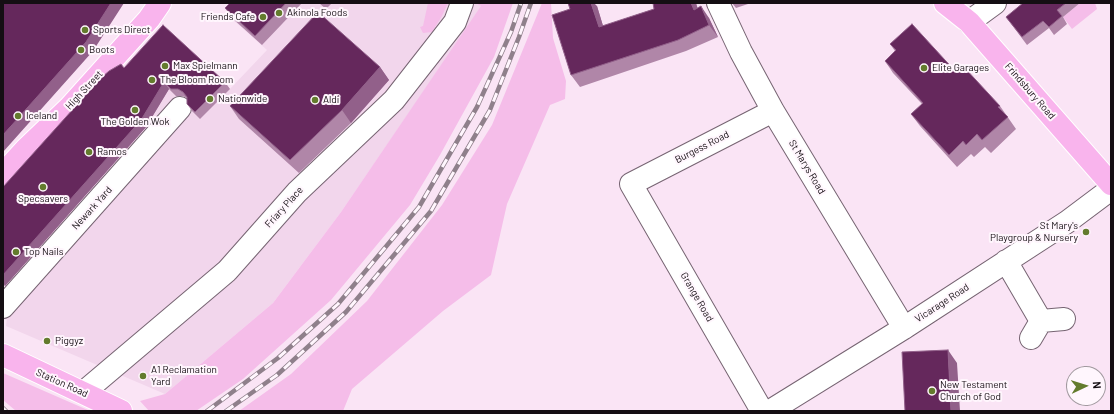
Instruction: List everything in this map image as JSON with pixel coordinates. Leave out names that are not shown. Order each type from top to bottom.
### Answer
[{"type":"main road","name":"High Street","points":[[3,174],[26,149],[69,108],[149,19],[160,3]]},
{"type":"main road","name":"Frindsbury Road","points":[[945,3],[969,22],[1111,184]]},
{"type":"main road","name":"Station Road","points":[[3,355],[84,392],[121,411]]},
{"type":"street","name":"Friary Place","points":[[84,392],[227,271],[297,192],[394,100],[455,22],[462,3]]},
{"type":"street","name":"St Marys Road","points":[[718,3],[741,52],[773,111],[904,328]]},
{"type":"street","points":[[969,22],[995,3]]},
{"type":"street","name":"Newark Yard","points":[[3,307],[180,108]]},
{"type":"street","name":"Burgess Road","points":[[631,184],[773,111]]},
{"type":"street","name":"Grange Road","points":[[631,184],[762,411]]},
{"type":"street","name":"Vicarage Road","points":[[770,411],[904,328],[1067,222],[1111,189]]},
{"type":"street","points":[[1006,261],[1036,330],[1064,319]]},
{"type":"shaded area","points":[[245,3],[474,3],[482,6],[341,212],[273,303],[165,394],[6,326],[8,308],[7,287],[3,284],[3,200],[168,32],[230,89],[267,50],[231,18]]},
{"type":"shaded area","points":[[428,3],[448,3],[432,32],[423,33],[420,27],[423,26]]},
{"type":"shaded area","points":[[475,3],[513,3],[494,57],[440,155],[410,205],[331,300],[243,379],[196,411],[149,411],[140,401],[165,394],[273,303],[341,212],[481,6]]},
{"type":"shaded area","points":[[542,3],[551,3],[553,38],[566,81],[565,99],[550,105],[507,204],[491,275],[443,311],[352,389],[343,411],[239,411],[291,374],[367,301],[442,205],[492,125]]},
{"type":"shaded area","points":[[1080,3],[1095,3],[1097,9],[1072,29],[1063,17]]},
{"type":"shaded area","points":[[3,373],[90,411],[16,411],[3,400]]},
{"type":"building","points":[[3,3],[111,3],[86,42],[3,135]]},
{"type":"building","points":[[230,3],[286,3],[255,36],[225,8]]},
{"type":"building","points":[[568,3],[591,3],[599,27],[654,9],[653,3],[691,3],[694,10],[701,6],[709,25],[678,40],[571,75],[552,15],[570,9]]},
{"type":"building","points":[[1023,3],[1066,3],[1057,10],[1062,16],[1049,27],[1043,21],[1022,37],[1006,17]]},
{"type":"building","name":"Aldi","points":[[318,12],[380,67],[342,110],[290,160],[230,106]]},
{"type":"building","points":[[912,24],[956,72],[963,66],[1000,106],[998,107],[1008,117],[982,140],[977,134],[966,145],[963,141],[949,155],[911,114],[923,103],[885,61],[896,50],[890,44]]},
{"type":"building","points":[[163,25],[225,82],[195,112],[187,104],[187,97],[183,92],[178,89],[171,89],[164,82],[141,120],[3,275],[3,187],[101,78],[121,64],[124,68]]},
{"type":"building","name":"New Testament Church of God","points":[[948,350],[951,411],[905,411],[902,352]]},
{"type":"railway","points":[[207,411],[278,358],[338,304],[419,207],[477,107],[511,32],[521,3]]},
{"type":"railway","points":[[226,411],[277,375],[346,312],[431,211],[490,110],[531,3]]},
{"type":"railway","points":[[3,408],[6,411]]},
{"type":"place","name":"Akinola Foods","points":[[279,13]]},
{"type":"place","name":"Friends Cafe","points":[[263,17]]},
{"type":"place","name":"Sports Direct","points":[[85,30]]},
{"type":"place","name":"Boots","points":[[81,50]]},
{"type":"place","name":"Max Spielmann","points":[[165,66]]},
{"type":"place","name":"Elite Garages","points":[[924,68]]},
{"type":"place","name":"The Bloom Room","points":[[152,80]]},
{"type":"place","name":"Nationwide","points":[[210,99]]},
{"type":"place","name":"Aldi","points":[[315,100]]},
{"type":"place","name":"The Golden Wok","points":[[135,110]]},
{"type":"place","name":"Iceland","points":[[18,116]]},
{"type":"place","name":"Ramos","points":[[89,152]]},
{"type":"place","name":"Specsavers","points":[[43,187]]},
{"type":"place","name":"St Mary's Playgroup & Nursery","points":[[1086,232]]},
{"type":"place","name":"Top Nails","points":[[16,252]]},
{"type":"place","name":"Piggyz","points":[[47,341]]},
{"type":"place","name":"A1 Reclamation Yard","points":[[143,376]]},
{"type":"place","name":"New Testament Church of God","points":[[932,391]]}]
